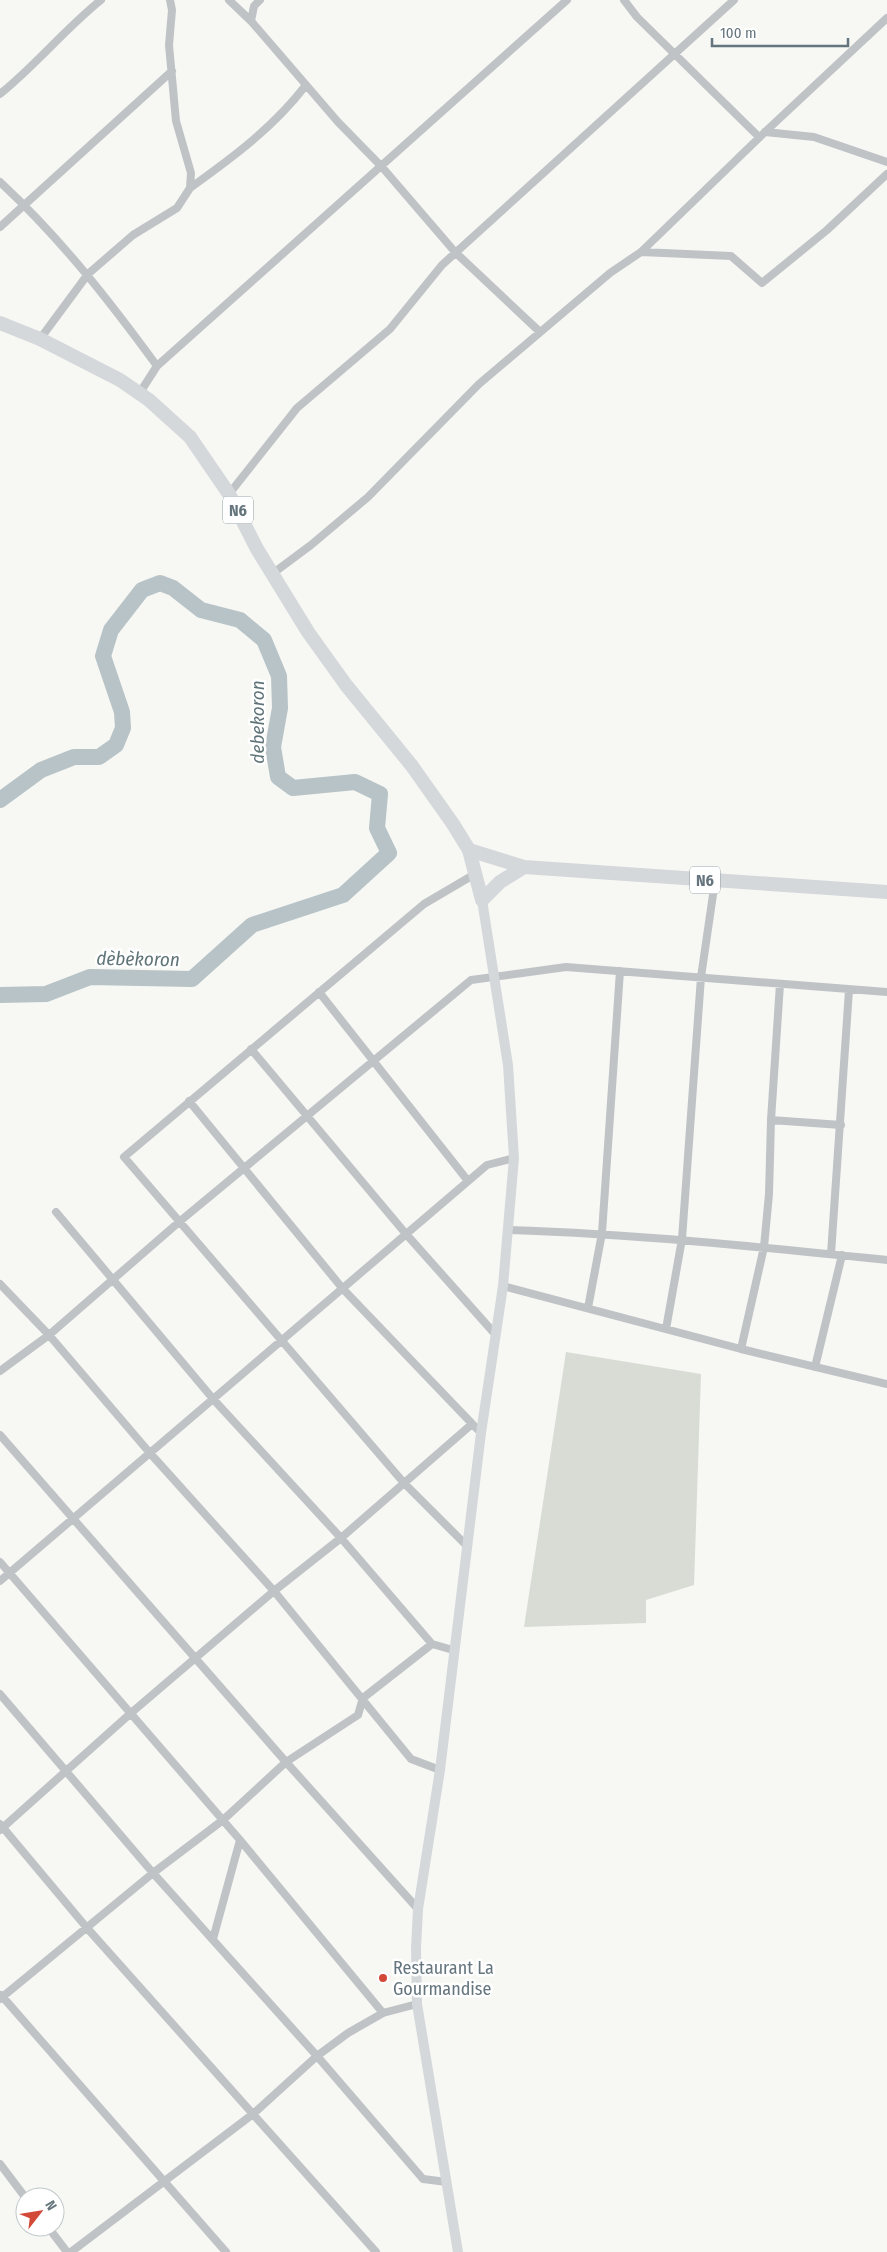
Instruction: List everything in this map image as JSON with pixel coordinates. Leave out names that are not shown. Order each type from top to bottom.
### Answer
[{"type":"highway","name":"N6","points":[[0,322],[40,339],[120,380],[138,395],[149,400],[190,437],[229,494],[272,574],[335,671],[412,766],[441,806],[469,850],[482,900]]},
{"type":"highway","name":"N6","points":[[469,850],[524,867],[887,892]]},
{"type":"highway","points":[[482,900],[500,882],[524,867]]},
{"type":"main road","points":[[458,2252],[417,2004],[416,1948],[418,1909],[440,1770],[480,1433],[509,1230],[514,1158],[508,1065],[482,900]]},
{"type":"street","points":[[0,94],[47,51],[75,21],[101,0]]},
{"type":"street","points":[[170,0],[172,10],[169,44],[176,120],[190,173],[190,188]]},
{"type":"street","points":[[228,0],[251,20],[338,122],[382,167],[455,252],[540,332]]},
{"type":"street","points":[[251,20],[254,6],[260,0]]},
{"type":"street","points":[[138,395],[157,366],[382,167],[566,0]]},
{"type":"street","points":[[624,0],[636,16],[762,135],[814,137],[887,162]]},
{"type":"street","points":[[229,494],[297,408],[390,329],[442,265],[455,252],[734,0]]},
{"type":"street","points":[[272,574],[311,545],[368,497],[479,384],[610,273],[641,252],[887,18]]},
{"type":"street","points":[[0,227],[172,71]]},
{"type":"street","points":[[40,339],[88,274],[133,235],[178,208],[190,188],[240,153],[293,103],[306,85]]},
{"type":"street","points":[[641,252],[731,256],[762,283],[827,230],[887,174]]},
{"type":"street","points":[[0,182],[24,204],[88,274],[157,366]]},
{"type":"street","points":[[466,1546],[404,1483],[124,1157],[424,904],[475,874]]},
{"type":"street","points":[[666,1329],[682,1239],[701,977],[715,881]]},
{"type":"street","points":[[0,1371],[49,1335],[179,1222],[471,980],[566,968],[887,992]]},
{"type":"street","points":[[588,1308],[602,1233],[620,971]]},
{"type":"street","points":[[741,1349],[764,1247],[769,1194],[771,1120],[780,984]]},
{"type":"street","points":[[831,1254],[849,990]]},
{"type":"street","points":[[319,992],[372,1062],[468,1181]]},
{"type":"street","points":[[251,1049],[306,1117],[406,1234],[495,1334]]},
{"type":"street","points":[[189,1101],[343,1289],[480,1433]]},
{"type":"street","points":[[771,1120],[840,1125]]},
{"type":"street","points":[[0,1581],[487,1165],[514,1158]]},
{"type":"street","points":[[56,1212],[214,1400],[341,1538],[432,1644],[453,1650]]},
{"type":"street","points":[[509,1230],[602,1233],[682,1239],[887,1260]]},
{"type":"street","points":[[815,1367],[842,1255]]},
{"type":"street","points":[[0,1284],[49,1335],[149,1452],[274,1591],[411,1759],[440,1770]]},
{"type":"street","points":[[502,1286],[741,1349],[887,1384]]},
{"type":"street","points":[[376,2252],[87,1928],[1,1827],[131,1713],[274,1591],[341,1538],[472,1424]]},
{"type":"street","points":[[0,1436],[74,1518],[286,1762],[418,1909]]},
{"type":"street","points":[[0,1562],[240,1840],[383,2013]]},
{"type":"street","points":[[226,2252],[166,2181],[1,1996],[153,1873],[223,1820],[286,1762],[358,1714],[363,1698],[432,1644]]},
{"type":"street","points":[[0,1694],[153,1873],[317,2056],[422,2179],[447,2182]]},
{"type":"street","points":[[213,1939],[240,1840]]},
{"type":"street","points":[[56,2237],[69,2252],[166,2181],[252,2114],[317,2056],[348,2033],[383,2013],[417,2004]]},
{"type":"street","points":[[0,2164],[18,2187]]},
{"type":"shaded area","points":[[566,1352],[701,1374],[694,1585],[646,1600],[646,1623],[524,1627]]},
{"type":"waterway","name":"debekoron","points":[[0,800],[41,770],[74,757],[99,757],[116,745],[123,728],[122,712],[103,656],[111,630],[142,590],[160,583],[173,588],[201,610],[240,620],[264,640],[279,676],[280,708],[273,747],[278,777],[293,788],[355,782],[380,794],[377,828],[389,853],[343,895],[252,925],[192,979],[90,977],[46,994],[0,995]]},
{"type":"place","name":"Restaurant La Gourmandise","points":[[383,1978]]},
{"type":"water label","name":"dèbèkoron","points":[[138,959]]}]
